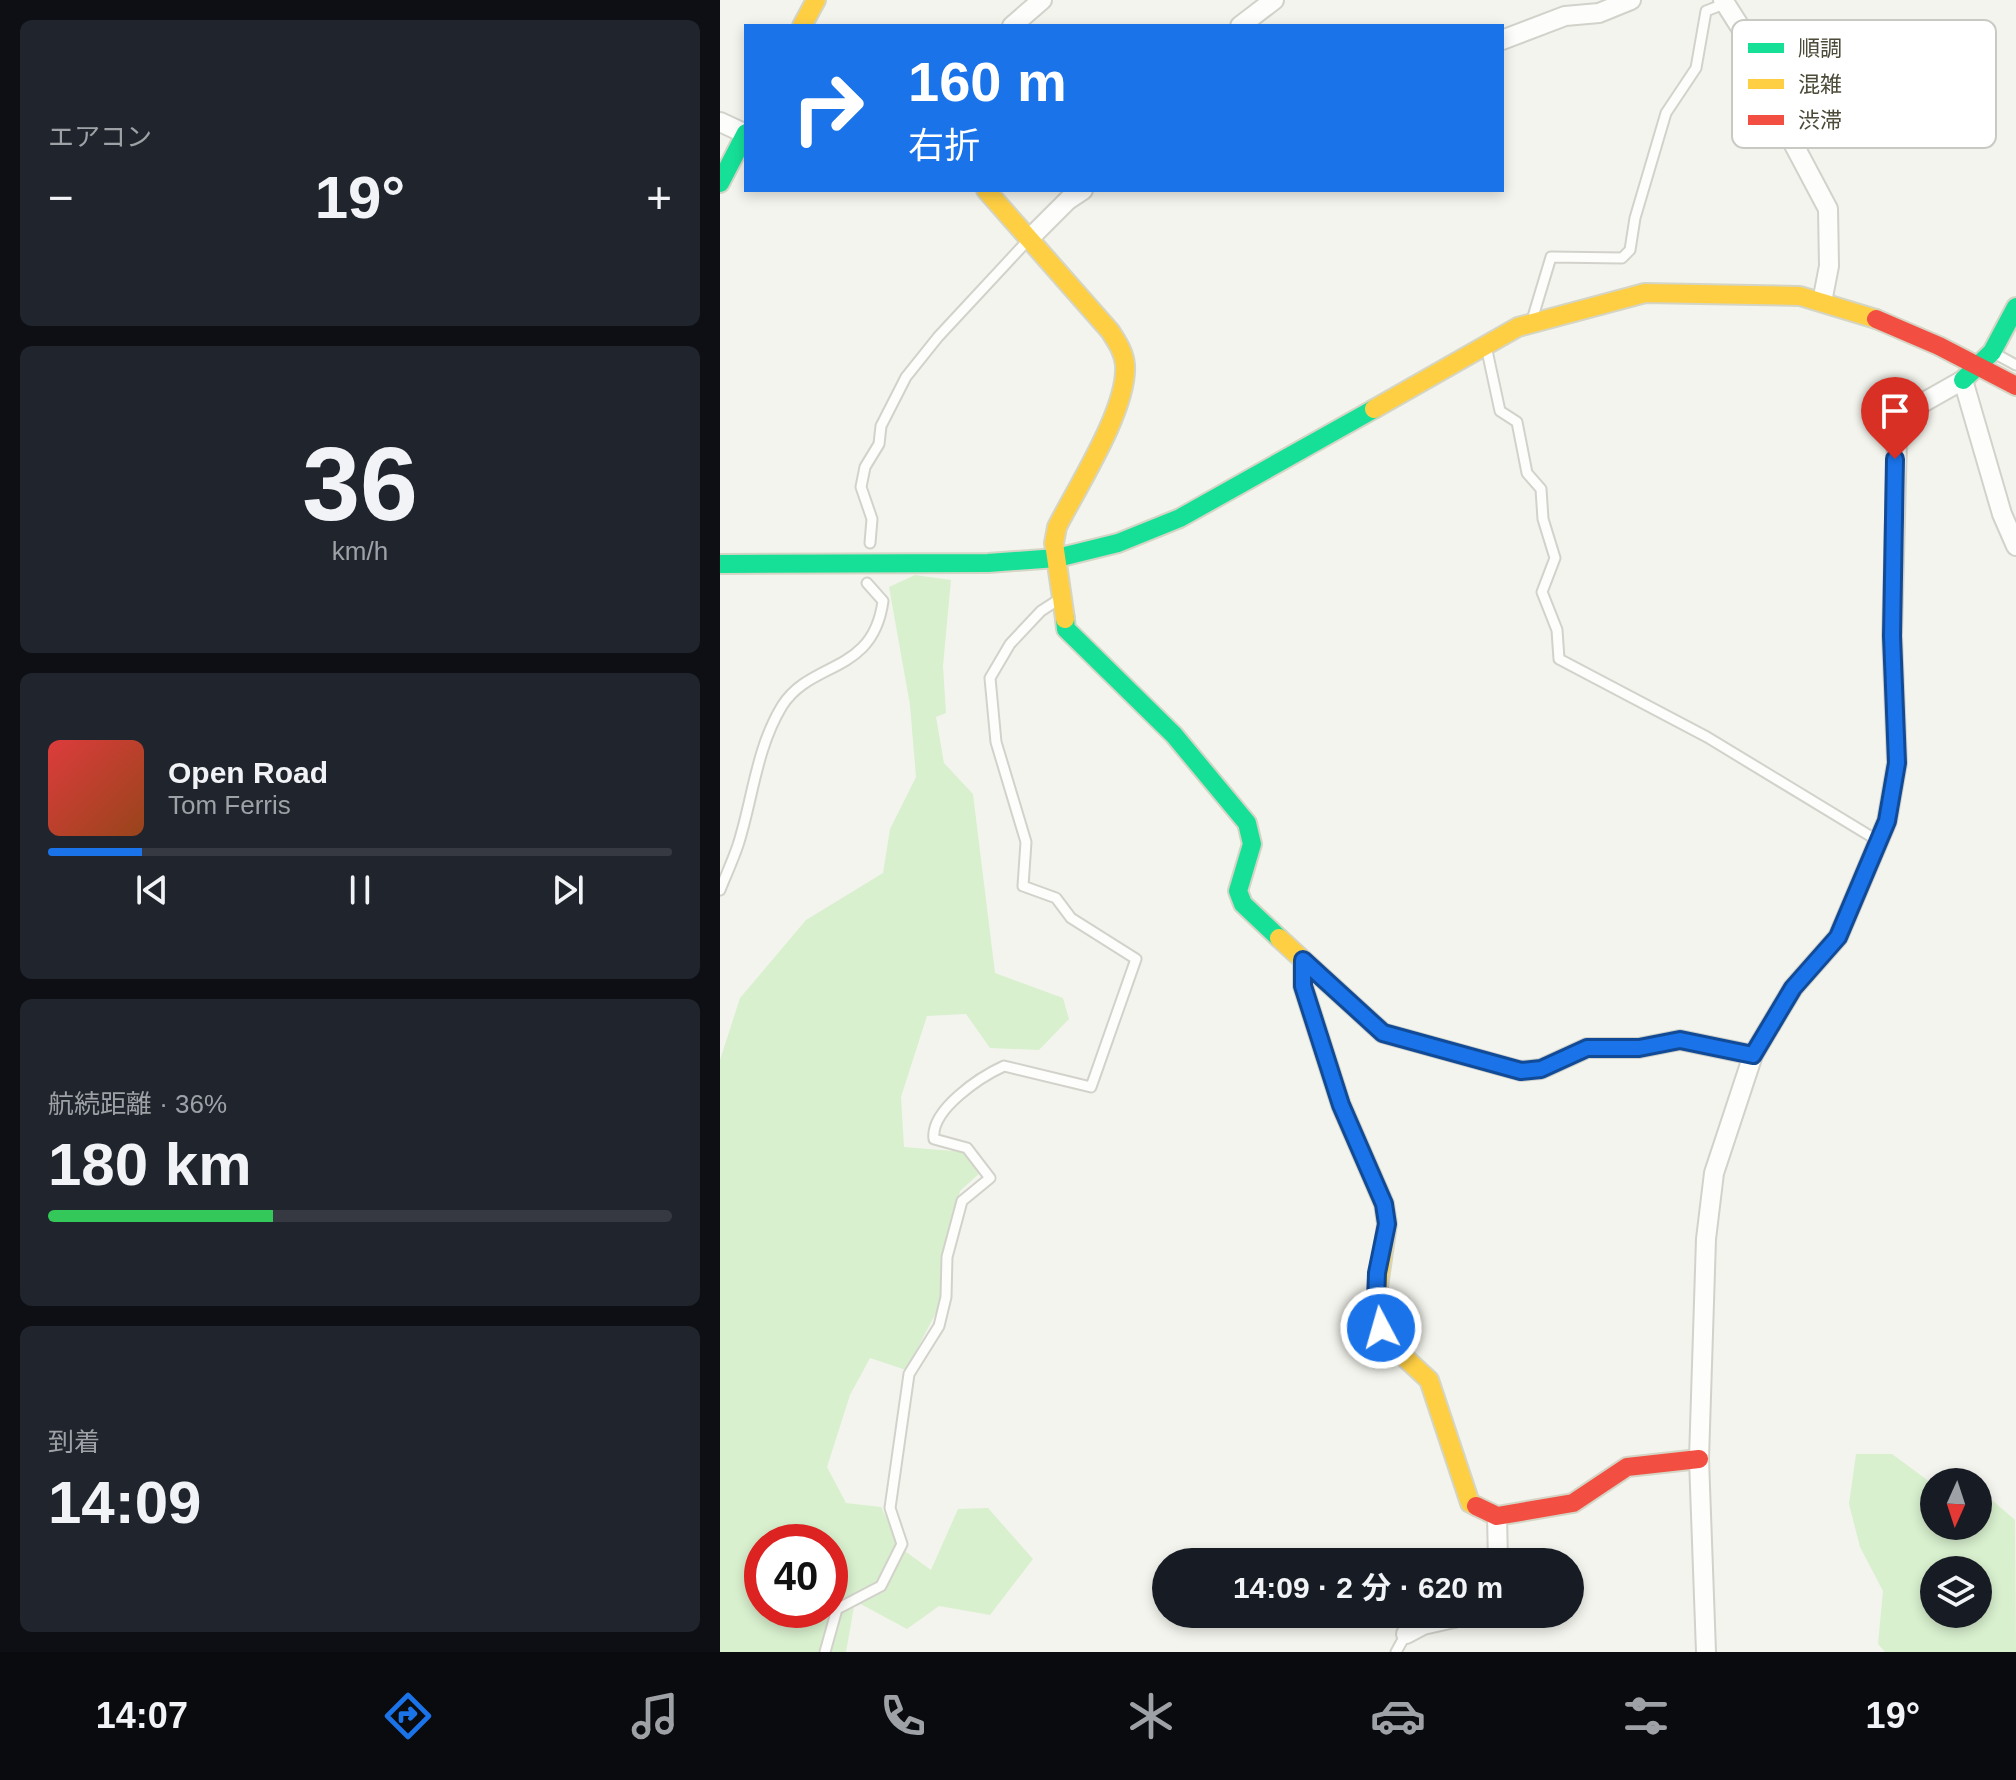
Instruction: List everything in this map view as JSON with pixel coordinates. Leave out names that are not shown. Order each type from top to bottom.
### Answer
[{"type":"main road","points":[[803,24],[816,0]]},
{"type":"main road","points":[[720,183],[744,137]]},
{"type":"main road","points":[[988,192],[1031,237],[1110,331],[1125,366],[1121,401],[1057,527],[1054,543],[1066,629],[1174,735],[1247,823],[1252,844],[1238,891],[1243,904],[1303,960],[1303,986],[1341,1105],[1384,1204],[1387,1224],[1377,1273],[1376,1300],[1381,1328],[1389,1343],[1429,1380],[1470,1503],[1497,1516],[1573,1503],[1627,1467],[1699,1459]]},
{"type":"main road","points":[[720,564],[988,563],[1057,558],[1118,543],[1180,518],[1532,320],[1645,293],[1732,292],[1800,296],[1857,311],[1986,359],[2016,386]]},
{"type":"main road","points":[[1963,380],[1986,359],[2016,307]]},
{"type":"street","points":[[1014,24],[1042,0]]},
{"type":"street","points":[[1243,24],[1274,0]]},
{"type":"street","points":[[1504,39],[1565,16],[1599,13],[1631,0]]},
{"type":"street","points":[[1724,2],[1736,20]]},
{"type":"street","points":[[720,122],[744,132]]},
{"type":"street","points":[[1796,148],[1828,209],[1829,266],[1822,302]]},
{"type":"street","points":[[1031,237],[1080,192]]},
{"type":"street","points":[[1706,1652],[1699,1459],[1706,1239],[1714,1173],[1753,1055],[1793,988],[1838,937],[1880,842],[1897,763],[1892,636],[1897,440],[1917,406],[1963,380],[2002,514],[2016,546]]},
{"type":"street","points":[[1303,960],[1383,1033],[1521,1071],[1541,1069],[1587,1048],[1639,1048],[1680,1040],[1753,1055]]},
{"type":"street","points":[[1497,1516],[1498,1548]]},
{"type":"street","points":[[1406,1634],[1417,1628]]},
{"type":"lane","points":[[1532,320],[1551,257],[1622,258],[1630,250],[1635,218],[1666,113],[1696,68],[1706,11],[1724,2]]},
{"type":"lane","points":[[870,543],[872,519],[861,487],[865,467],[879,444],[881,426],[906,377],[938,337],[1031,237]]},
{"type":"lane","points":[[1486,346],[1500,411],[1517,422],[1527,473],[1541,489],[1543,519],[1555,558],[1542,592],[1557,630],[1559,659],[1719,744],[1880,842]]},
{"type":"lane","points":[[1986,359],[2016,365]]},
{"type":"lane","points":[[720,890],[738,844],[761,750],[783,705],[794,691],[841,664],[880,626],[883,601],[867,583]]},
{"type":"lane","points":[[825,1652],[831,1620],[837,1609],[881,1586],[902,1544],[890,1508],[909,1374],[939,1326],[946,1297],[947,1257],[962,1201],[990,1178],[967,1148],[934,1139],[941,1114],[991,1072],[1004,1066],[1091,1087],[1136,959],[1071,918],[1056,898],[1023,886],[1026,842],[996,742],[990,678],[1010,644],[1041,611],[1061,598]]},
{"type":"lane","points":[[1396,1652],[1406,1634]]},
{"type":"green space","points":[[915,575],[951,580],[943,666],[946,713],[936,717],[944,763],[973,794],[995,973],[1063,998],[1069,1019],[1039,1050],[990,1048],[966,1014],[927,1016],[901,1097],[904,1147],[966,1152],[982,1171],[960,1191],[939,1307],[906,1370],[870,1358],[850,1395],[827,1467],[846,1503],[881,1507],[902,1549],[931,1570],[958,1509],[988,1508],[1033,1559],[990,1615],[939,1606],[907,1629],[855,1601],[846,1652],[720,1652],[720,1060],[740,998],[806,920],[883,873],[890,829],[916,777],[910,705],[889,587]]},
{"type":"green space","points":[[1856,1454],[1892,1454],[1920,1475],[1920,1540],[1992,1540],[1992,1500],[2015,1520],[2016,1652],[1885,1652],[1878,1644],[1883,1591],[1860,1547],[1849,1504]]},
{"type":"traffic: fast","points":[[720,183],[744,137]]},
{"type":"traffic: fast","points":[[1963,380],[1992,352],[2016,307]]},
{"type":"traffic: fast","points":[[720,564],[988,563],[1057,558],[1118,543],[1180,518],[1374,409]]},
{"type":"traffic: fast","points":[[1065,619],[1066,629],[1174,735],[1247,823],[1252,844],[1238,891],[1243,904],[1279,938]]},
{"type":"traffic: slow","points":[[803,24],[816,0]]},
{"type":"traffic: slow","points":[[988,192],[1110,331],[1120,347],[1125,365],[1124,383],[1110,425],[1057,527],[1054,543],[1065,619]]},
{"type":"traffic: slow","points":[[1374,409],[1518,327],[1645,293],[1800,296],[1876,319]]},
{"type":"traffic: slow","points":[[1279,938],[1303,960],[1303,986],[1341,1105],[1384,1204],[1387,1224],[1376,1300],[1381,1328],[1389,1343],[1429,1380],[1470,1503],[1476,1506]]},
{"type":"traffic: jam","points":[[1876,319],[1939,346],[2016,386]]},
{"type":"traffic: jam","points":[[1476,1506],[1497,1516],[1573,1503],[1627,1467],[1699,1459]]},
{"type":"route","points":[[1381,1328],[1376,1300],[1377,1273],[1387,1224],[1384,1204],[1341,1105],[1303,986],[1303,960],[1383,1033],[1444,1047],[1521,1071],[1541,1069],[1587,1048],[1639,1048],[1680,1040],[1697,1041],[1753,1055],[1793,988],[1838,937],[1887,821],[1897,763],[1892,636],[1896,546],[1893,516],[1895,459]]}]
